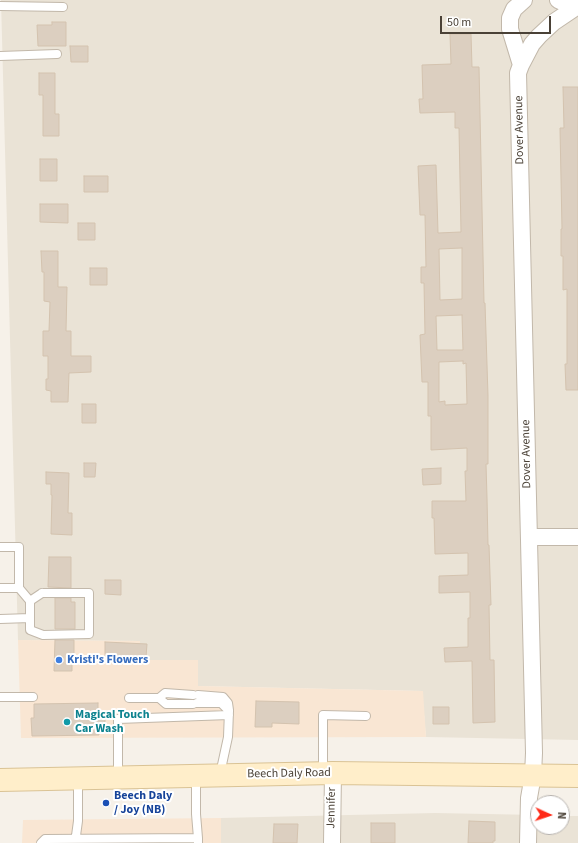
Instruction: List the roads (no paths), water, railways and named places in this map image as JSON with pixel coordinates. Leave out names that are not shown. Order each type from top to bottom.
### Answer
[{"type":"main road","name":"Beech Daly Road","points":[[0,780],[328,773],[578,776]]},
{"type":"street","name":"Dover Avenue","points":[[521,65],[510,29],[510,18],[514,9],[524,0]]},
{"type":"street","name":"Dover Avenue","points":[[558,0],[576,8]]},
{"type":"street","name":"Dover Avenue","points":[[528,843],[529,798],[534,753],[518,73],[532,44],[539,36],[554,22],[576,8]]},
{"type":"street","points":[[529,537],[578,537]]},
{"type":"street","name":"Jennifer","points":[[328,773],[332,843]]},
{"type":"lane","points":[[0,6],[63,7]]},
{"type":"lane","points":[[0,56],[57,54]]},
{"type":"lane","points":[[0,547],[19,547],[19,588],[30,601],[30,630],[42,635],[89,634],[88,593],[42,594],[30,601]]},
{"type":"lane","points":[[0,588],[19,588]]},
{"type":"lane","points":[[0,619],[30,618]]},
{"type":"lane","points":[[129,698],[159,698],[165,693],[195,699],[223,697],[228,702],[229,713],[228,737],[220,775]]},
{"type":"lane","points":[[0,697],[33,697]]},
{"type":"lane","points":[[118,777],[118,718],[229,713]]},
{"type":"lane","points":[[328,773],[323,715],[366,716]]},
{"type":"lane","points":[[41,843],[45,839],[75,841],[198,841],[196,776]]},
{"type":"lane","points":[[75,841],[78,821],[78,778]]},
{"type":"place","name":"Kristi's Flowers","points":[[59,660]]},
{"type":"place","name":"Magical Touch Car Wash","points":[[67,722]]},
{"type":"place","name":"Beech Daly / Joy (NB)","points":[[106,803]]}]
